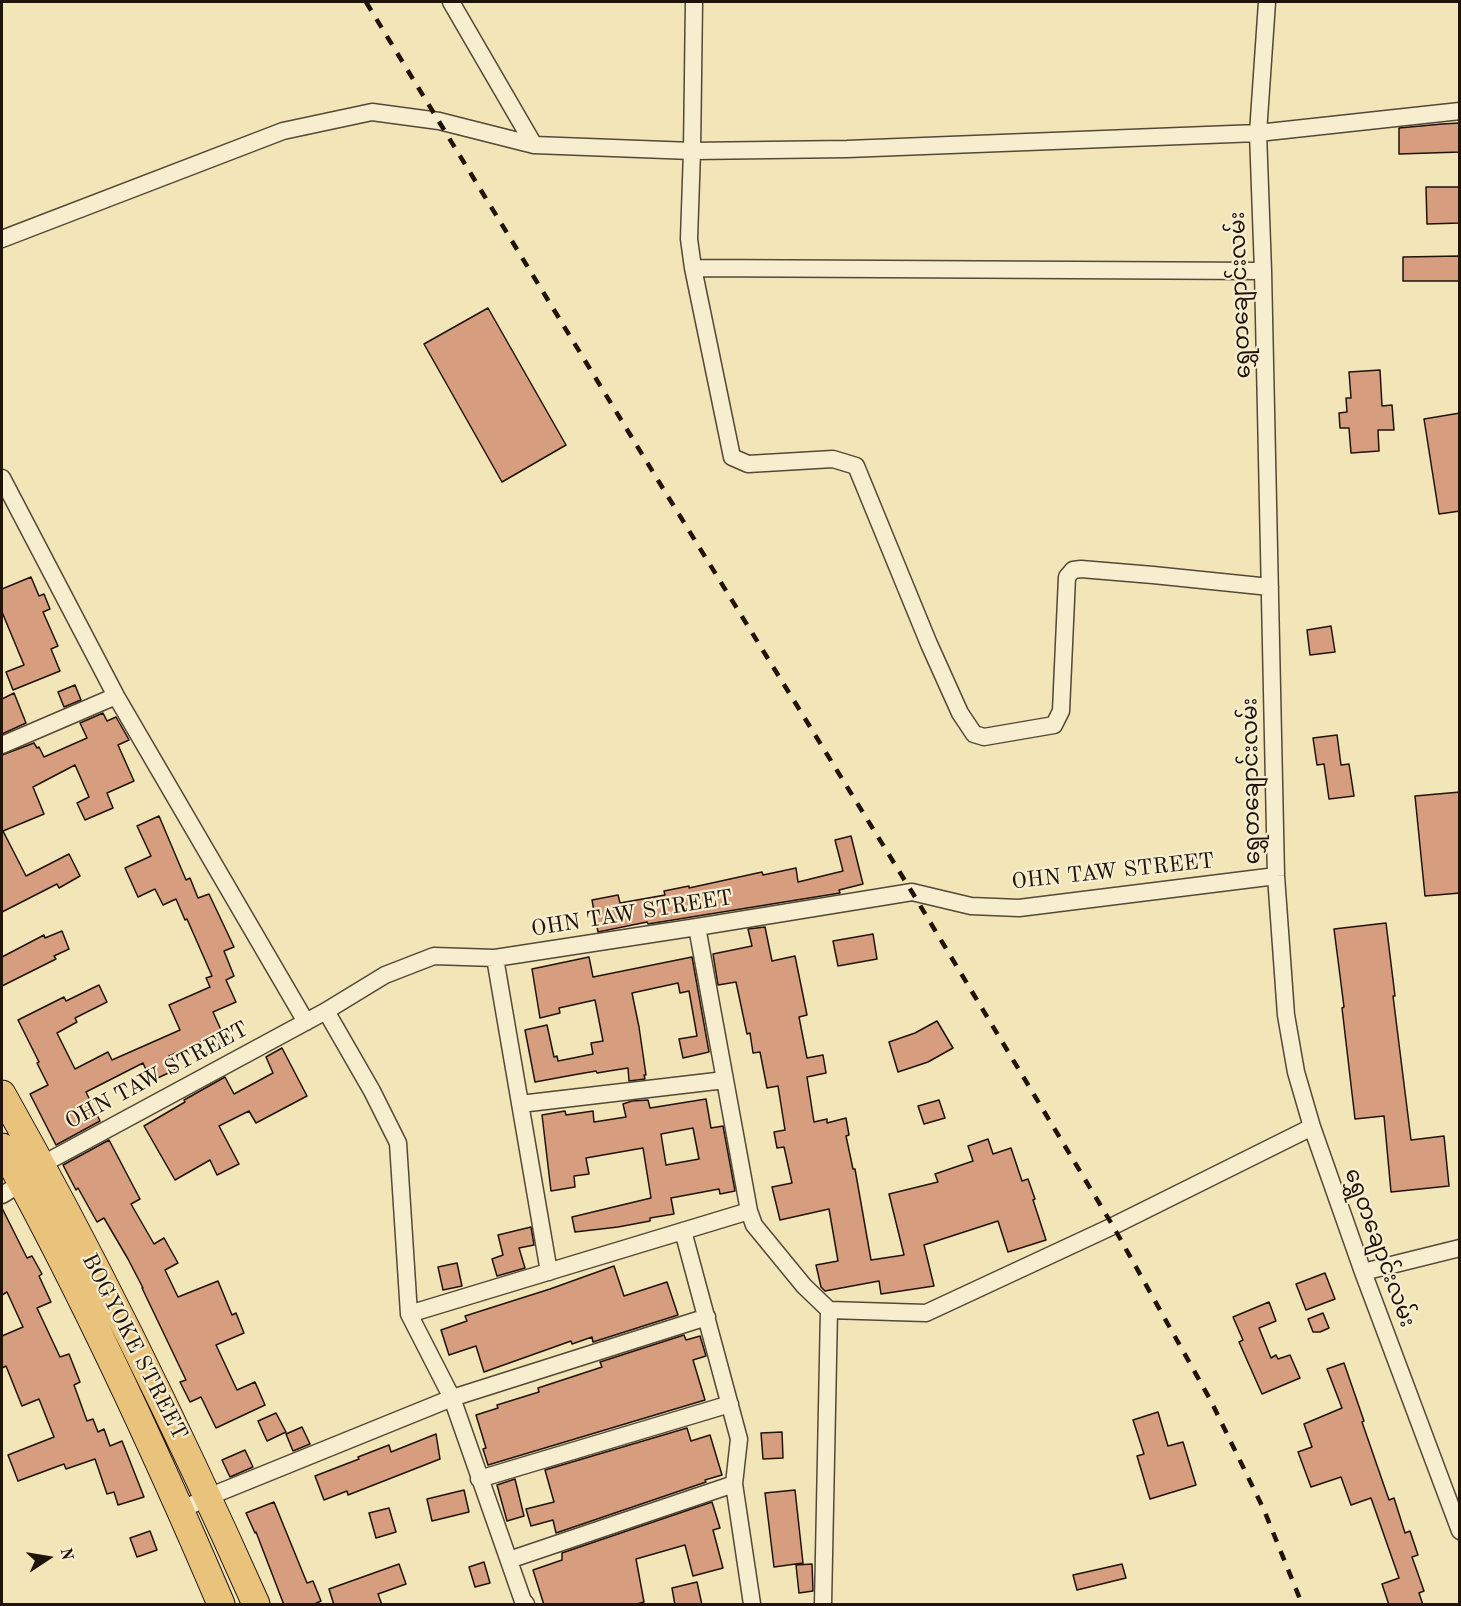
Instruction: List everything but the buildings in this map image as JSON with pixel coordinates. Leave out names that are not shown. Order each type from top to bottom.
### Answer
[{"type":"main road","name":"BOGYOKE STREET","points":[[2,1094],[125,1326],[208,1497],[255,1605]]},
{"type":"main road","name":"BOGYOKE STREET","points":[[2,1147],[12,1189],[103,1342],[181,1510],[221,1605]]},
{"type":"street","points":[[451,2],[534,145]]},
{"type":"street","points":[[694,2],[689,239],[732,457],[748,464],[833,459],[856,466],[960,713],[974,735],[984,737],[1054,725],[1061,711],[1067,577],[1073,570],[1153,574],[1270,587]]},
{"type":"street","name":"ရွှေတချောင်းလမ်း","points":[[1267,2],[1258,133],[1276,876],[1286,1016],[1296,1072],[1311,1127],[1460,1531]]},
{"type":"street","points":[[2,239],[283,131],[372,112],[439,121],[534,145],[692,151],[848,149],[1258,133],[1460,111]]},
{"type":"street","points":[[693,268],[1263,271]]},
{"type":"street","points":[[2,478],[116,696],[306,1022]]},
{"type":"street","points":[[2,745],[116,696]]},
{"type":"street","name":"OHN TAW STREET","points":[[41,1165],[326,1011],[385,975],[434,956],[495,958],[912,892],[971,906],[1019,908],[1276,876]]},
{"type":"street","points":[[697,927],[749,1211],[754,1225],[804,1286],[829,1310],[926,1313],[1113,1226],[1311,1127]]},
{"type":"street","points":[[495,958],[549,1272]]},
{"type":"street","points":[[326,1011],[372,1091],[398,1143],[409,1314],[452,1398],[526,1605]]},
{"type":"street","points":[[520,1104],[725,1080]]},
{"type":"street","points":[[409,1314],[749,1211]]},
{"type":"street","points":[[683,1231],[739,1439],[734,1484],[752,1605]]},
{"type":"street","points":[[1363,1272],[1460,1248]]},
{"type":"street","points":[[823,1605],[829,1310]]},
{"type":"street","points":[[181,1510],[452,1398],[707,1317]]},
{"type":"street","points":[[480,1479],[729,1404]]},
{"type":"street","points":[[509,1560],[734,1484]]},
{"type":"railway","points":[[366,2],[912,892],[1113,1226],[1211,1401],[1264,1510],[1302,1604]]}]
